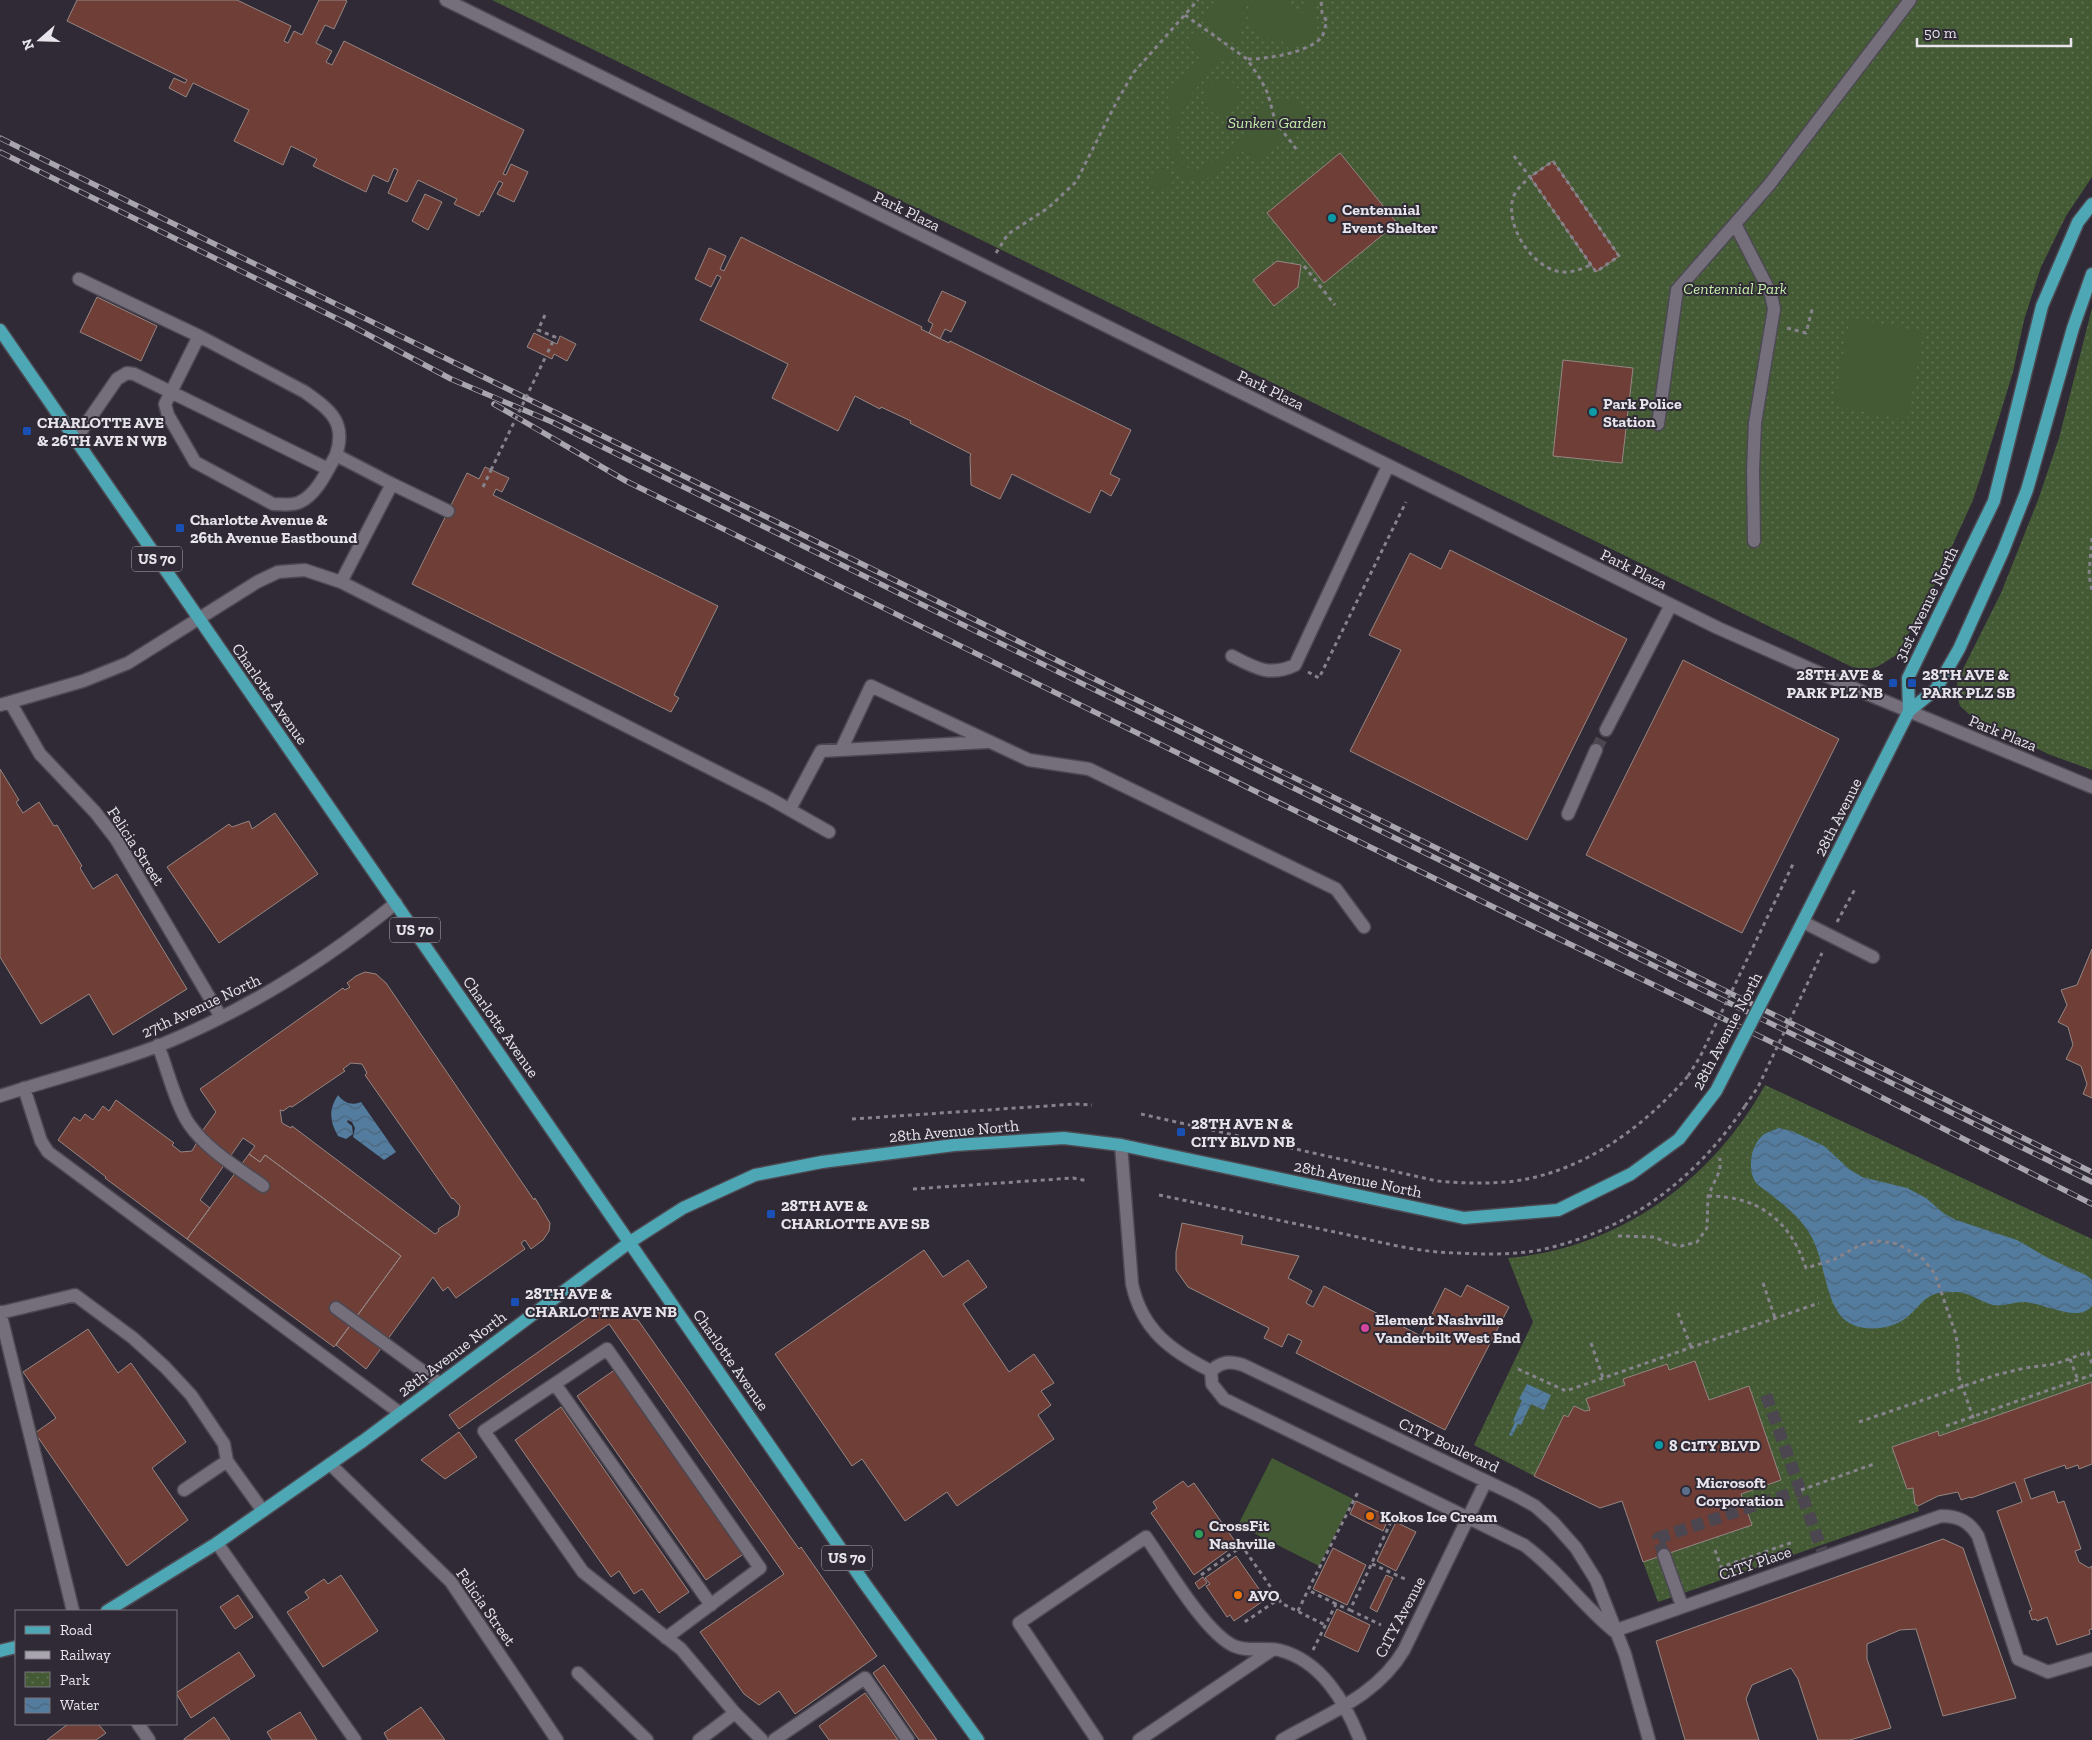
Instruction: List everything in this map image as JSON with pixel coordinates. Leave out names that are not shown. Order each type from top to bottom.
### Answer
[{"type":"main road","name":"31st Avenue North","points":[[1909,712],[1908,678],[1994,501],[2042,306],[2078,222],[2092,204]]},
{"type":"main road","points":[[1909,712],[1936,689],[1959,648],[2003,551],[2027,490],[2073,328],[2092,274]]},
{"type":"main road","name":"Charlotte Avenue","points":[[0,330],[865,1584],[978,1740]]},
{"type":"main road","name":"28th Avenue","points":[[1795,937],[1909,712]]},
{"type":"main road","name":"28th Avenue North","points":[[109,1610],[217,1543],[330,1464],[630,1242],[683,1208],[755,1175],[822,1162],[954,1145],[1064,1138],[1121,1145],[1464,1218],[1558,1210],[1631,1174],[1679,1140],[1716,1092],[1795,937]]},
{"type":"main road","points":[[0,1651],[15,1647]]},
{"type":"street","name":"Park Plaza","points":[[446,0],[987,269],[1718,628],[1909,712],[2092,787]]},
{"type":"street","points":[[1658,424],[1677,290],[1769,185],[1910,0]]},
{"type":"street","points":[[1735,224],[1771,294],[1774,309],[1755,423],[1753,470],[1754,541]]},
{"type":"street","points":[[78,279],[199,336],[305,392],[327,410],[340,429],[341,441],[328,469],[311,494],[300,503],[287,505],[273,504],[195,462],[168,415],[165,404],[199,336]]},
{"type":"street","points":[[75,440],[122,374],[127,373],[134,374],[328,469]]},
{"type":"street","points":[[336,455],[448,511]]},
{"type":"street","points":[[1232,656],[1251,666],[1272,671],[1284,670],[1295,665],[1388,466]]},
{"type":"street","points":[[342,582],[392,484]]},
{"type":"street","points":[[5,704],[75,684],[114,669],[144,654],[256,582],[278,572],[305,570],[342,582],[790,809],[829,832]]},
{"type":"street","points":[[1606,730],[1671,605]]},
{"type":"street","points":[[841,750],[871,686],[1029,760],[1089,769],[1336,889],[1364,928]]},
{"type":"street","name":"Felicia Street","points":[[5,704],[40,754],[95,812],[116,839],[221,1017]]},
{"type":"street","points":[[790,809],[821,751],[989,742]]},
{"type":"street","points":[[1568,814],[1596,750]]},
{"type":"street","name":"27th Avenue North","points":[[0,1096],[158,1046],[247,1005],[285,982],[365,928],[396,903]]},
{"type":"street","points":[[1803,922],[1873,957]]},
{"type":"street","points":[[158,1046],[184,1114],[195,1132],[217,1152],[263,1186]]},
{"type":"street","points":[[24,1088],[41,1141],[48,1152],[400,1413]]},
{"type":"street","points":[[1121,1145],[1132,1284],[1138,1306],[1150,1326],[1164,1342],[1184,1357],[1212,1371]]},
{"type":"street","points":[[72,1610],[0,1312],[76,1295],[133,1338],[191,1394],[224,1444],[227,1461],[263,1511]]},
{"type":"street","points":[[336,1308],[439,1383]]},
{"type":"street","points":[[666,1638],[760,1568],[607,1349],[484,1431],[582,1572],[666,1638],[680,1649],[735,1713],[762,1740]]},
{"type":"street","name":"C1TY Boulevard","points":[[1614,1630],[1596,1616],[1541,1558],[1509,1537],[1224,1399],[1212,1384],[1212,1371],[1220,1364],[1230,1361],[1243,1365],[1535,1506],[1564,1533],[1585,1561],[1596,1580],[1625,1654],[1649,1740]]},
{"type":"street","points":[[554,1384],[711,1605]]},
{"type":"street","points":[[184,1490],[227,1461]]},
{"type":"street","name":"Felicia Street","points":[[330,1464],[452,1582],[557,1740]]},
{"type":"street","name":"C1TY Avenue","points":[[1282,1740],[1345,1705],[1383,1680],[1398,1661],[1486,1481]]},
{"type":"street","name":"C1TY Place","points":[[1614,1630],[1942,1516],[1949,1516],[1959,1518],[1972,1528],[1981,1543],[2018,1659],[2048,1672],[2092,1659]]},
{"type":"street","points":[[1097,1740],[1019,1623],[1146,1537],[1211,1630],[1235,1647],[1278,1650],[1306,1661],[1326,1681],[1345,1705],[1360,1740]]},
{"type":"street","points":[[217,1543],[355,1740]]},
{"type":"street","points":[[1664,1555],[1682,1606]]},
{"type":"street","points":[[1139,1740],[1272,1650]]},
{"type":"street","points":[[578,1673],[647,1740]]},
{"type":"street","points":[[774,1740],[865,1678],[908,1740]]},
{"type":"street","points":[[699,1740],[735,1713]]},
{"type":"street","points":[[139,1725],[149,1740]]},
{"type":"path","points":[[987,269],[1008,234],[1048,208],[1076,182],[1134,72],[1198,0]]},
{"type":"path","points":[[1247,59],[1275,57],[1308,46],[1322,36],[1327,22],[1322,13],[1321,0]]},
{"type":"path","points":[[1185,15],[1247,59],[1268,94],[1275,121],[1297,150]]},
{"type":"path","points":[[1514,156],[1530,177],[1596,272],[1619,256],[1552,161],[1530,177],[1516,192],[1512,204],[1513,220],[1521,238],[1538,260],[1555,270],[1572,272],[1591,265]]},
{"type":"path","points":[[1304,266],[1335,305]]},
{"type":"path","points":[[1772,325],[1806,333],[1813,306]]},
{"type":"path","points":[[483,487],[555,338],[538,330],[545,315]]},
{"type":"path","points":[[1295,665],[1319,678],[1406,502]]},
{"type":"path","points":[[2092,538],[2089,574],[2092,592]]},
{"type":"path","points":[[1141,1114],[1437,1181],[1474,1184],[1507,1182],[1540,1176],[1571,1166],[1606,1148],[1636,1126],[1667,1100],[1688,1076],[1700,1057],[1794,862]]},
{"type":"path","points":[[1745,1106],[1758,1087],[1822,953]]},
{"type":"path","points":[[852,1118],[1076,1104],[1092,1105]]},
{"type":"path","points":[[1618,1236],[1654,1237],[1670,1244],[1681,1246],[1697,1242],[1705,1234],[1707,1228],[1708,1196],[1720,1170],[1720,1158]]},
{"type":"path","points":[[913,1189],[1073,1178],[1088,1181]]},
{"type":"path","points":[[1159,1195],[1375,1240]]},
{"type":"path","points":[[1708,1196],[1736,1198],[1756,1205],[1773,1215],[1796,1241],[1806,1268],[1834,1260],[1853,1247],[1866,1243],[1885,1241],[1898,1244],[1918,1255],[1931,1268],[1950,1317],[1958,1346],[1958,1374],[1975,1424]]},
{"type":"path","points":[[1763,1283],[1775,1318]]},
{"type":"path","points":[[1518,1369],[1566,1391],[1819,1304]]},
{"type":"path","points":[[1678,1313],[1691,1348]]},
{"type":"path","points":[[1591,1343],[1603,1378]]},
{"type":"path","points":[[1859,1422],[2012,1371],[2070,1359],[2088,1352],[2092,1364]]},
{"type":"path","points":[[2070,1359],[2078,1380]]},
{"type":"path","points":[[1946,1426],[2092,1375]]},
{"type":"path","points":[[1801,1490],[1874,1464]]},
{"type":"path","points":[[1298,1611],[1358,1492]]},
{"type":"path","points":[[1350,1610],[1396,1511]]},
{"type":"path","points":[[1715,1550],[1722,1567],[1793,1542]]},
{"type":"path","points":[[1201,1575],[1242,1546],[1282,1603],[1325,1625]]},
{"type":"path","points":[[1372,1564],[1405,1579]]},
{"type":"path","points":[[1308,1590],[1381,1625]]},
{"type":"path","points":[[1243,1623],[1279,1599]]},
{"type":"path","points":[[1306,1661],[1336,1604]]},
{"type":"green space","name":"Centennial Park","points":[[492,0],[2092,0],[2092,177],[2066,216],[2041,267],[2024,320],[2013,372],[1973,500],[1934,586],[1898,654],[1877,667],[1868,669],[1852,667]]},
{"type":"green space","points":[[1213,0],[1244,0],[1243,29],[1240,35],[1242,49],[1202,21],[1207,14],[1210,4],[1214,3]]},
{"type":"green space","points":[[1253,0],[1285,0],[1288,5],[1293,6],[1302,13],[1304,0],[1315,0],[1316,34],[1309,41],[1289,48],[1283,45],[1283,41],[1263,37],[1255,30],[1248,18],[1247,11]]},
{"type":"green space","name":"Sunken Garden","points":[[1196,30],[1237,57],[1235,60],[1225,60],[1220,63],[1199,86],[1183,110],[1178,124],[1177,138],[1180,152],[1188,168],[1196,170],[1205,167],[1233,148],[1258,114],[1258,105],[1266,106],[1283,97],[1303,105],[1315,115],[1260,161],[1246,149],[1219,173],[1200,181],[1187,181],[1176,166],[1169,147],[1168,135],[1171,110],[1168,92],[1174,82],[1180,83],[1201,58],[1188,44],[1189,37]]},
{"type":"green space","points":[[1222,79],[1235,84],[1240,97],[1235,110],[1222,115],[1209,110],[1204,97],[1209,84]]},
{"type":"green space","points":[[1162,168],[1170,171],[1173,179],[1170,187],[1162,190],[1154,187],[1151,179],[1154,171]]},
{"type":"green space","points":[[2092,308],[2092,770],[2048,754],[1971,716],[1960,706],[1957,681],[2001,593],[2038,500],[2059,438]]},
{"type":"green space","points":[[1850,318],[1924,332],[1907,420],[1834,406]]},
{"type":"green space","points":[[1765,1085],[2092,1239],[2092,1382],[1939,1436],[1937,1431],[1893,1447],[1907,1489],[1913,1488],[1919,1511],[1658,1602],[1643,1562],[1751,1525],[1741,1494],[1781,1480],[1749,1387],[1709,1400],[1669,1370],[1667,1364],[1623,1379],[1625,1385],[1586,1399],[1590,1410],[1585,1411],[1574,1406],[1568,1417],[1564,1415],[1534,1476],[1474,1445],[1533,1322],[1508,1258],[1548,1252],[1587,1241],[1624,1224],[1658,1204],[1690,1179],[1718,1151],[1744,1119]]},
{"type":"green space","points":[[1272,1458],[1353,1499],[1319,1566],[1238,1525]]},
{"type":"water","points":[[338,1095],[348,1103],[361,1102],[396,1152],[384,1160],[353,1137],[355,1128],[352,1122],[348,1120],[347,1122],[352,1126],[353,1134],[346,1139],[338,1136],[333,1126],[331,1111]]},
{"type":"water","points":[[1779,1128],[1792,1131],[1824,1146],[1849,1169],[1862,1177],[1907,1188],[1926,1198],[1943,1213],[1956,1220],[2017,1240],[2048,1258],[2086,1275],[2092,1280],[2092,1306],[2086,1311],[2069,1313],[2023,1302],[1993,1305],[1962,1293],[1946,1292],[1930,1296],[1906,1318],[1892,1325],[1867,1328],[1852,1324],[1845,1320],[1833,1303],[1816,1246],[1806,1228],[1800,1220],[1757,1184],[1754,1179],[1751,1160],[1754,1147],[1763,1135]]},
{"type":"water","points":[[1527,1384],[1551,1395],[1544,1410],[1531,1404],[1521,1425],[1518,1424],[1512,1436],[1509,1435],[1522,1400],[1519,1399]]},
{"type":"building","points":[[77,0],[237,0],[291,26],[284,41],[288,43],[294,31],[302,35],[319,0],[345,0],[347,1],[334,29],[325,25],[316,43],[332,51],[326,62],[332,65],[344,41],[524,130],[503,174],[506,175],[511,164],[528,172],[514,202],[497,194],[503,183],[499,181],[479,216],[454,204],[457,199],[418,180],[407,202],[388,193],[398,170],[394,168],[388,182],[373,175],[366,192],[313,166],[317,159],[291,146],[283,165],[234,141],[249,110],[193,83],[186,97],[169,88],[174,78],[185,83],[187,80],[67,21]]},
{"type":"building","name":"Centennial Event Shelter","points":[[1340,153],[1397,223],[1324,283],[1267,213]]},
{"type":"building","points":[[1553,161],[1619,256],[1596,272],[1530,177]]},
{"type":"building","points":[[425,194],[442,202],[428,230],[412,221]]},
{"type":"building","points":[[741,237],[922,327],[921,329],[949,343],[950,341],[1131,430],[1110,474],[1120,479],[1111,496],[1101,490],[1090,513],[1012,474],[1000,499],[971,485],[971,454],[881,407],[880,409],[855,396],[838,431],[772,398],[788,364],[700,320],[721,277],[717,275],[711,287],[695,279],[709,248],[726,256],[720,269],[724,271]]},
{"type":"building","points":[[1277,261],[1301,265],[1298,287],[1274,306],[1253,280]]},
{"type":"building","points":[[942,291],[966,302],[951,332],[945,329],[940,339],[929,333],[933,324],[928,321]]},
{"type":"building","points":[[97,297],[157,326],[141,361],[80,332]]},
{"type":"building","points":[[534,333],[557,344],[560,336],[576,344],[567,361],[554,354],[552,359],[527,347]]},
{"type":"building","name":"Park Police Station","points":[[1563,360],[1633,368],[1622,463],[1553,456]]},
{"type":"building","points":[[485,467],[509,478],[502,492],[496,489],[493,495],[718,606],[674,695],[679,698],[671,712],[412,584],[467,473],[479,479]]},
{"type":"building","points":[[1450,550],[1627,639],[1527,840],[1350,751],[1401,650],[1369,635],[1410,553],[1441,569]]},
{"type":"building","points":[[1683,660],[1839,739],[1742,933],[1586,855]]},
{"type":"building","points":[[0,769],[19,800],[16,802],[23,813],[39,802],[54,826],[57,825],[82,866],[80,868],[93,889],[117,874],[187,989],[113,1035],[89,994],[41,1024],[0,957]]},
{"type":"building","points":[[275,813],[318,874],[219,943],[167,867],[229,824],[232,827],[249,821],[252,829]]},
{"type":"building","points":[[2092,949],[2092,1098],[2083,1094],[2087,1084],[2081,1066],[2066,1059],[2073,1045],[2068,1027],[2058,1022],[2067,1005],[2061,990],[2077,985]]},
{"type":"building","points":[[365,972],[376,974],[386,983],[534,1200],[535,1198],[550,1223],[549,1231],[543,1240],[531,1249],[525,1240],[521,1243],[525,1249],[456,1298],[448,1287],[443,1291],[433,1277],[366,1369],[336,1345],[401,1256],[265,1155],[260,1162],[249,1154],[255,1146],[243,1138],[200,1200],[210,1208],[187,1239],[105,1178],[58,1140],[74,1117],[80,1121],[85,1114],[93,1120],[103,1106],[109,1111],[116,1100],[174,1143],[172,1145],[181,1152],[192,1151],[197,1142],[195,1141],[216,1112],[200,1089],[343,988],[345,990],[350,987],[347,983]],"holes":[[[351,1063],[362,1064],[367,1073],[365,1075],[452,1199],[460,1206],[458,1216],[438,1229],[439,1231],[435,1234],[292,1126],[291,1128],[282,1123],[280,1110],[283,1111],[290,1106],[292,1107],[345,1071],[343,1069]]]},
{"type":"building","points":[[249,1154],[260,1162],[265,1155],[401,1256],[334,1347],[187,1239]]},
{"type":"building","points":[[1182,1223],[1243,1236],[1241,1244],[1299,1256],[1288,1278],[1312,1291],[1306,1303],[1313,1307],[1324,1286],[1421,1336],[1445,1288],[1461,1297],[1467,1285],[1509,1307],[1445,1430],[1296,1353],[1302,1341],[1288,1334],[1282,1347],[1264,1338],[1269,1328],[1188,1287],[1176,1270],[1176,1252]]},
{"type":"building","points":[[924,1250],[943,1277],[968,1260],[987,1287],[963,1304],[1009,1372],[1034,1354],[1054,1383],[1041,1391],[1051,1405],[1038,1415],[1054,1439],[957,1506],[947,1492],[905,1521],[862,1459],[852,1466],[775,1354]]},
{"type":"building","points":[[595,1312],[638,1320],[799,1549],[801,1547],[877,1656],[795,1714],[779,1691],[759,1705],[744,1694],[700,1632],[784,1574],[609,1324],[459,1429],[449,1415]]},
{"type":"building","points":[[88,1329],[118,1373],[131,1363],[186,1442],[152,1468],[188,1520],[127,1566],[35,1433],[56,1418],[23,1372]]},
{"type":"building","name":"8 C1TY BLVD","points":[[1695,1361],[1709,1400],[1749,1386],[1781,1480],[1741,1494],[1752,1525],[1643,1562],[1622,1501],[1600,1508],[1534,1476],[1564,1415],[1568,1417],[1574,1406],[1585,1411],[1590,1410],[1586,1399],[1625,1385],[1623,1379],[1667,1364],[1669,1370]]},
{"type":"building","points":[[616,1369],[745,1553],[706,1580],[577,1396]]},
{"type":"building","points":[[2092,1382],[2092,1464],[2079,1469],[2078,1465],[2066,1469],[2065,1465],[2024,1479],[2031,1499],[2054,1491],[2058,1503],[2064,1501],[2081,1549],[2075,1551],[2079,1562],[2089,1568],[2092,1566],[2092,1629],[2089,1630],[2090,1634],[2057,1645],[2047,1617],[2037,1621],[2036,1619],[2032,1620],[2029,1611],[2032,1610],[1997,1511],[2022,1502],[2015,1482],[1971,1498],[1961,1500],[1958,1492],[1938,1496],[1918,1506],[1915,1504],[1913,1488],[1907,1489],[1892,1447],[1938,1431],[1939,1436]]},
{"type":"building","points":[[561,1407],[689,1592],[659,1613],[642,1589],[634,1594],[619,1571],[611,1577],[515,1440]]},
{"type":"building","points":[[459,1432],[477,1457],[445,1479],[421,1460]]},
{"type":"building","points":[[1183,1481],[1188,1487],[1194,1483],[1237,1544],[1194,1575],[1151,1513],[1157,1508],[1153,1502]]},
{"type":"building","name":"Kokos Ice Cream","points":[[1356,1501],[1389,1517],[1383,1531],[1350,1514]]},
{"type":"building","points":[[1396,1522],[1416,1532],[1396,1571],[1377,1561]]},
{"type":"building","points":[[1943,1539],[1963,1548],[2016,1698],[1943,1716],[1916,1629],[1900,1630],[1867,1644],[1867,1659],[1891,1728],[1850,1740],[1818,1740],[1798,1679],[1791,1668],[1752,1685],[1746,1699],[1759,1740],[1685,1740],[1656,1641]]},
{"type":"building","points":[[1333,1548],[1366,1565],[1347,1605],[1313,1589]]},
{"type":"building","points":[[1236,1556],[1266,1599],[1234,1621],[1230,1615],[1227,1617],[1206,1586],[1210,1584],[1205,1578]]},
{"type":"building","points":[[341,1575],[378,1631],[323,1667],[287,1612],[309,1598],[305,1592],[324,1579],[328,1584]]},
{"type":"building","points":[[1386,1575],[1393,1578],[1377,1612],[1370,1608]]},
{"type":"building","points":[[1203,1577],[1207,1583],[1199,1589],[1195,1583]]},
{"type":"building","points":[[238,1595],[253,1617],[235,1629],[220,1607]]},
{"type":"building","points":[[1337,1609],[1370,1625],[1358,1652],[1324,1636]]},
{"type":"building","points":[[239,1652],[255,1676],[191,1718],[178,1696],[178,1692]]},
{"type":"building","points":[[884,1665],[937,1740],[919,1740],[873,1673]]},
{"type":"building","points":[[865,1693],[898,1740],[829,1740],[819,1726]]},
{"type":"building","points":[[421,1707],[445,1740],[388,1740],[384,1733]]},
{"type":"building","points":[[300,1712],[317,1740],[272,1740],[267,1732]]},
{"type":"building","points":[[214,1717],[230,1740],[184,1740],[184,1739]]},
{"type":"building","points":[[67,1725],[99,1725],[106,1733],[96,1740],[47,1740]]},
{"type":"tunnel","points":[[1596,750],[1606,730]]},
{"type":"tunnel","points":[[1766,1395],[1824,1556]]},
{"type":"tunnel","points":[[1664,1555],[1658,1538],[1801,1490]]},
{"type":"railway","points":[[0,138],[2092,1172]]},
{"type":"railway","points":[[0,152],[350,325],[451,379],[552,422],[2092,1182]]},
{"type":"railway","points":[[494,404],[626,481],[1265,796],[1800,1056],[2092,1204]]},
{"type":"place","name":"Centennial Event Shelter","points":[[1332,218]]},
{"type":"place","name":"Park Police Station","points":[[1593,412]]},
{"type":"place","name":"CHARLOTTE AVE & 26TH AVE N WB","points":[[27,431]]},
{"type":"place","name":"Charlotte Avenue & 26th Avenue Eastbound","points":[[180,528]]},
{"type":"place","name":"28TH AVE & PARK PLZ NB","points":[[1893,683]]},
{"type":"place","name":"28TH AVE & PARK PLZ SB","points":[[1912,683]]},
{"type":"place","name":"28TH AVE N & CITY BLVD NB","points":[[1181,1132]]},
{"type":"place","name":"28TH AVE & CHARLOTTE AVE SB","points":[[771,1214]]},
{"type":"place","name":"28TH AVE & CHARLOTTE AVE NB","points":[[515,1302]]},
{"type":"place","name":"Element Nashville Vanderbilt West End","points":[[1365,1328]]},
{"type":"place","name":"8 C1TY BLVD","points":[[1659,1445]]},
{"type":"place","name":"Microsoft Corporation","points":[[1686,1491]]},
{"type":"place","name":"Kokos Ice Cream","points":[[1370,1516]]},
{"type":"place","name":"CrossFit Nashville","points":[[1199,1534]]},
{"type":"place","name":"AVO","points":[[1238,1595]]}]
